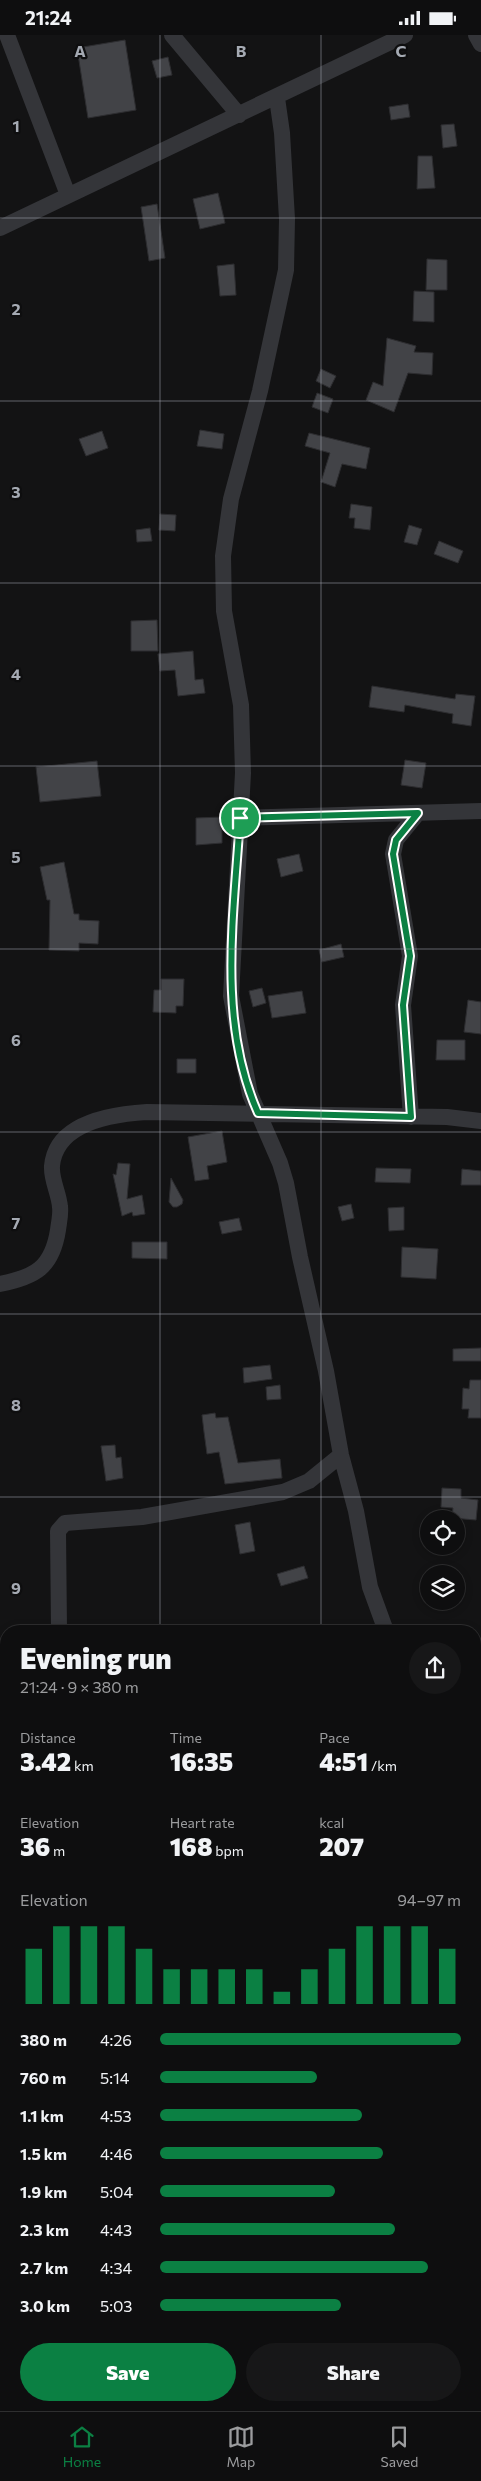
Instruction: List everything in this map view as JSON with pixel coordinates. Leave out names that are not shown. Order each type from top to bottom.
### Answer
[{"type":"street","points":[[7,35],[68,195]]},
{"type":"street","points":[[172,35],[239,115]]},
{"type":"street","points":[[0,228],[277,98],[405,35]]},
{"type":"street","points":[[476,35],[481,44]]},
{"type":"street","points":[[277,98],[282,133],[287,219],[286,270],[260,391],[231,499],[223,556],[224,611],[241,705],[243,773],[231,996],[244,1074],[258,1113],[280,1163],[286,1183],[300,1257],[326,1371],[341,1455],[356,1511],[370,1587],[384,1625]]},
{"type":"street","points":[[240,818],[481,811]]},
{"type":"street","points":[[411,1117],[403,1005],[410,956],[393,854],[396,840],[418,813]]},
{"type":"street","points":[[0,1284],[34,1274],[50,1258],[56,1244],[60,1207],[52,1177],[52,1164],[59,1147],[76,1131],[94,1120],[116,1114],[147,1112],[411,1117],[481,1121]]},
{"type":"street","points":[[59,1625],[58,1531],[65,1523],[142,1517],[283,1492],[309,1481],[341,1455]]},
{"type":"building","points":[[125,40],[136,110],[88,118],[77,48]]},
{"type":"building","points":[[168,57],[172,75],[157,78],[152,61]]},
{"type":"building","points":[[408,104],[410,117],[391,120],[389,107]]},
{"type":"building","points":[[454,124],[457,146],[443,148],[441,125]]},
{"type":"building","points":[[418,156],[432,156],[435,188],[417,189]]},
{"type":"building","points":[[218,193],[225,223],[200,229],[193,199]]},
{"type":"building","points":[[157,204],[165,258],[149,261],[141,207]]},
{"type":"building","points":[[427,259],[447,260],[447,290],[426,290]]},
{"type":"building","points":[[234,264],[236,295],[220,296],[217,266]]},
{"type":"building","points":[[414,291],[434,292],[434,322],[413,321]]},
{"type":"building","points":[[387,338],[416,346],[414,352],[433,353],[432,375],[408,373],[394,412],[366,400],[373,382],[383,386]]},
{"type":"building","points":[[321,369],[336,376],[330,388],[316,381]]},
{"type":"building","points":[[317,393],[333,399],[328,413],[312,407]]},
{"type":"building","points":[[200,430],[224,434],[222,449],[197,446]]},
{"type":"building","points":[[102,431],[108,448],[86,456],[79,439]]},
{"type":"building","points":[[309,433],[370,448],[366,469],[342,464],[335,487],[321,482],[330,453],[305,446]]},
{"type":"building","points":[[351,504],[372,507],[370,530],[354,528],[355,518],[349,518]]},
{"type":"building","points":[[160,514],[176,515],[175,531],[159,530]]},
{"type":"building","points":[[409,525],[422,529],[417,545],[404,542]]},
{"type":"building","points":[[150,528],[152,541],[137,542],[136,530]]},
{"type":"building","points":[[439,541],[463,551],[458,563],[434,554]]},
{"type":"building","points":[[157,620],[158,651],[131,651],[131,621]]},
{"type":"building","points":[[193,651],[195,680],[203,679],[205,693],[178,696],[175,670],[160,671],[158,654]]},
{"type":"building","points":[[372,686],[455,699],[456,694],[475,696],[471,726],[452,723],[453,714],[405,705],[404,712],[369,707]]},
{"type":"building","points":[[405,760],[426,763],[422,788],[401,785]]},
{"type":"building","points":[[97,761],[101,796],[40,802],[36,767]]},
{"type":"building","points":[[222,817],[222,843],[196,845],[196,818]]},
{"type":"building","points":[[299,854],[303,871],[281,877],[277,859]]},
{"type":"building","points":[[64,862],[74,914],[79,914],[79,920],[99,921],[98,944],[79,943],[79,951],[49,950],[50,900],[47,900],[40,867]]},
{"type":"building","points":[[341,944],[344,957],[322,962],[319,950]]},
{"type":"building","points":[[161,979],[184,979],[183,1006],[176,1006],[176,1013],[153,1012],[154,990],[161,990]]},
{"type":"building","points":[[262,988],[266,1003],[253,1007],[249,991]]},
{"type":"building","points":[[302,991],[306,1013],[272,1018],[268,996]]},
{"type":"building","points":[[468,1000],[481,1002],[481,1034],[464,1032]]},
{"type":"building","points":[[437,1040],[465,1040],[465,1060],[436,1060]]},
{"type":"building","points":[[177,1059],[196,1059],[196,1073],[177,1073]]},
{"type":"building","points":[[222,1131],[227,1162],[207,1166],[209,1179],[195,1181],[188,1137]]},
{"type":"building","points":[[118,1163],[130,1164],[127,1199],[142,1195],[145,1214],[133,1216],[132,1212],[122,1216],[113,1174],[116,1175]]},
{"type":"building","points":[[376,1168],[411,1169],[410,1183],[375,1182]]},
{"type":"building","points":[[462,1169],[481,1171],[481,1185],[461,1185]]},
{"type":"building","points":[[171,1178],[183,1200],[182,1204],[177,1207],[173,1207],[169,1202]]},
{"type":"building","points":[[351,1204],[354,1218],[342,1221],[338,1207]]},
{"type":"building","points":[[404,1207],[404,1230],[389,1231],[388,1208]]},
{"type":"building","points":[[239,1218],[242,1230],[222,1234],[219,1222]]},
{"type":"building","points":[[132,1242],[167,1242],[167,1259],[132,1258]]},
{"type":"building","points":[[402,1247],[438,1249],[436,1279],[401,1277]]},
{"type":"building","points":[[481,1348],[481,1361],[453,1361],[453,1349]]},
{"type":"building","points":[[270,1365],[272,1379],[244,1383],[243,1368]]},
{"type":"building","points":[[470,1380],[481,1380],[481,1418],[468,1418],[469,1409],[462,1409],[463,1388],[469,1389]]},
{"type":"building","points":[[280,1385],[281,1399],[267,1400],[266,1387]]},
{"type":"building","points":[[215,1413],[216,1418],[228,1417],[238,1463],[280,1459],[282,1478],[225,1484],[219,1452],[207,1454],[202,1415]]},
{"type":"building","points":[[115,1445],[116,1458],[121,1457],[123,1478],[106,1481],[101,1446]]},
{"type":"building","points":[[442,1488],[461,1489],[461,1498],[478,1500],[476,1520],[465,1519],[465,1510],[453,1510],[453,1508],[441,1507]]},
{"type":"building","points":[[250,1522],[255,1551],[240,1554],[235,1525]]},
{"type":"building","points":[[304,1566],[308,1578],[281,1586],[277,1574]]},
{"type":"route","points":[[418,813],[396,840],[393,854],[410,956],[410,970],[403,1005],[411,1117],[258,1113],[244,1074],[231,996],[240,818],[418,813]]}]
